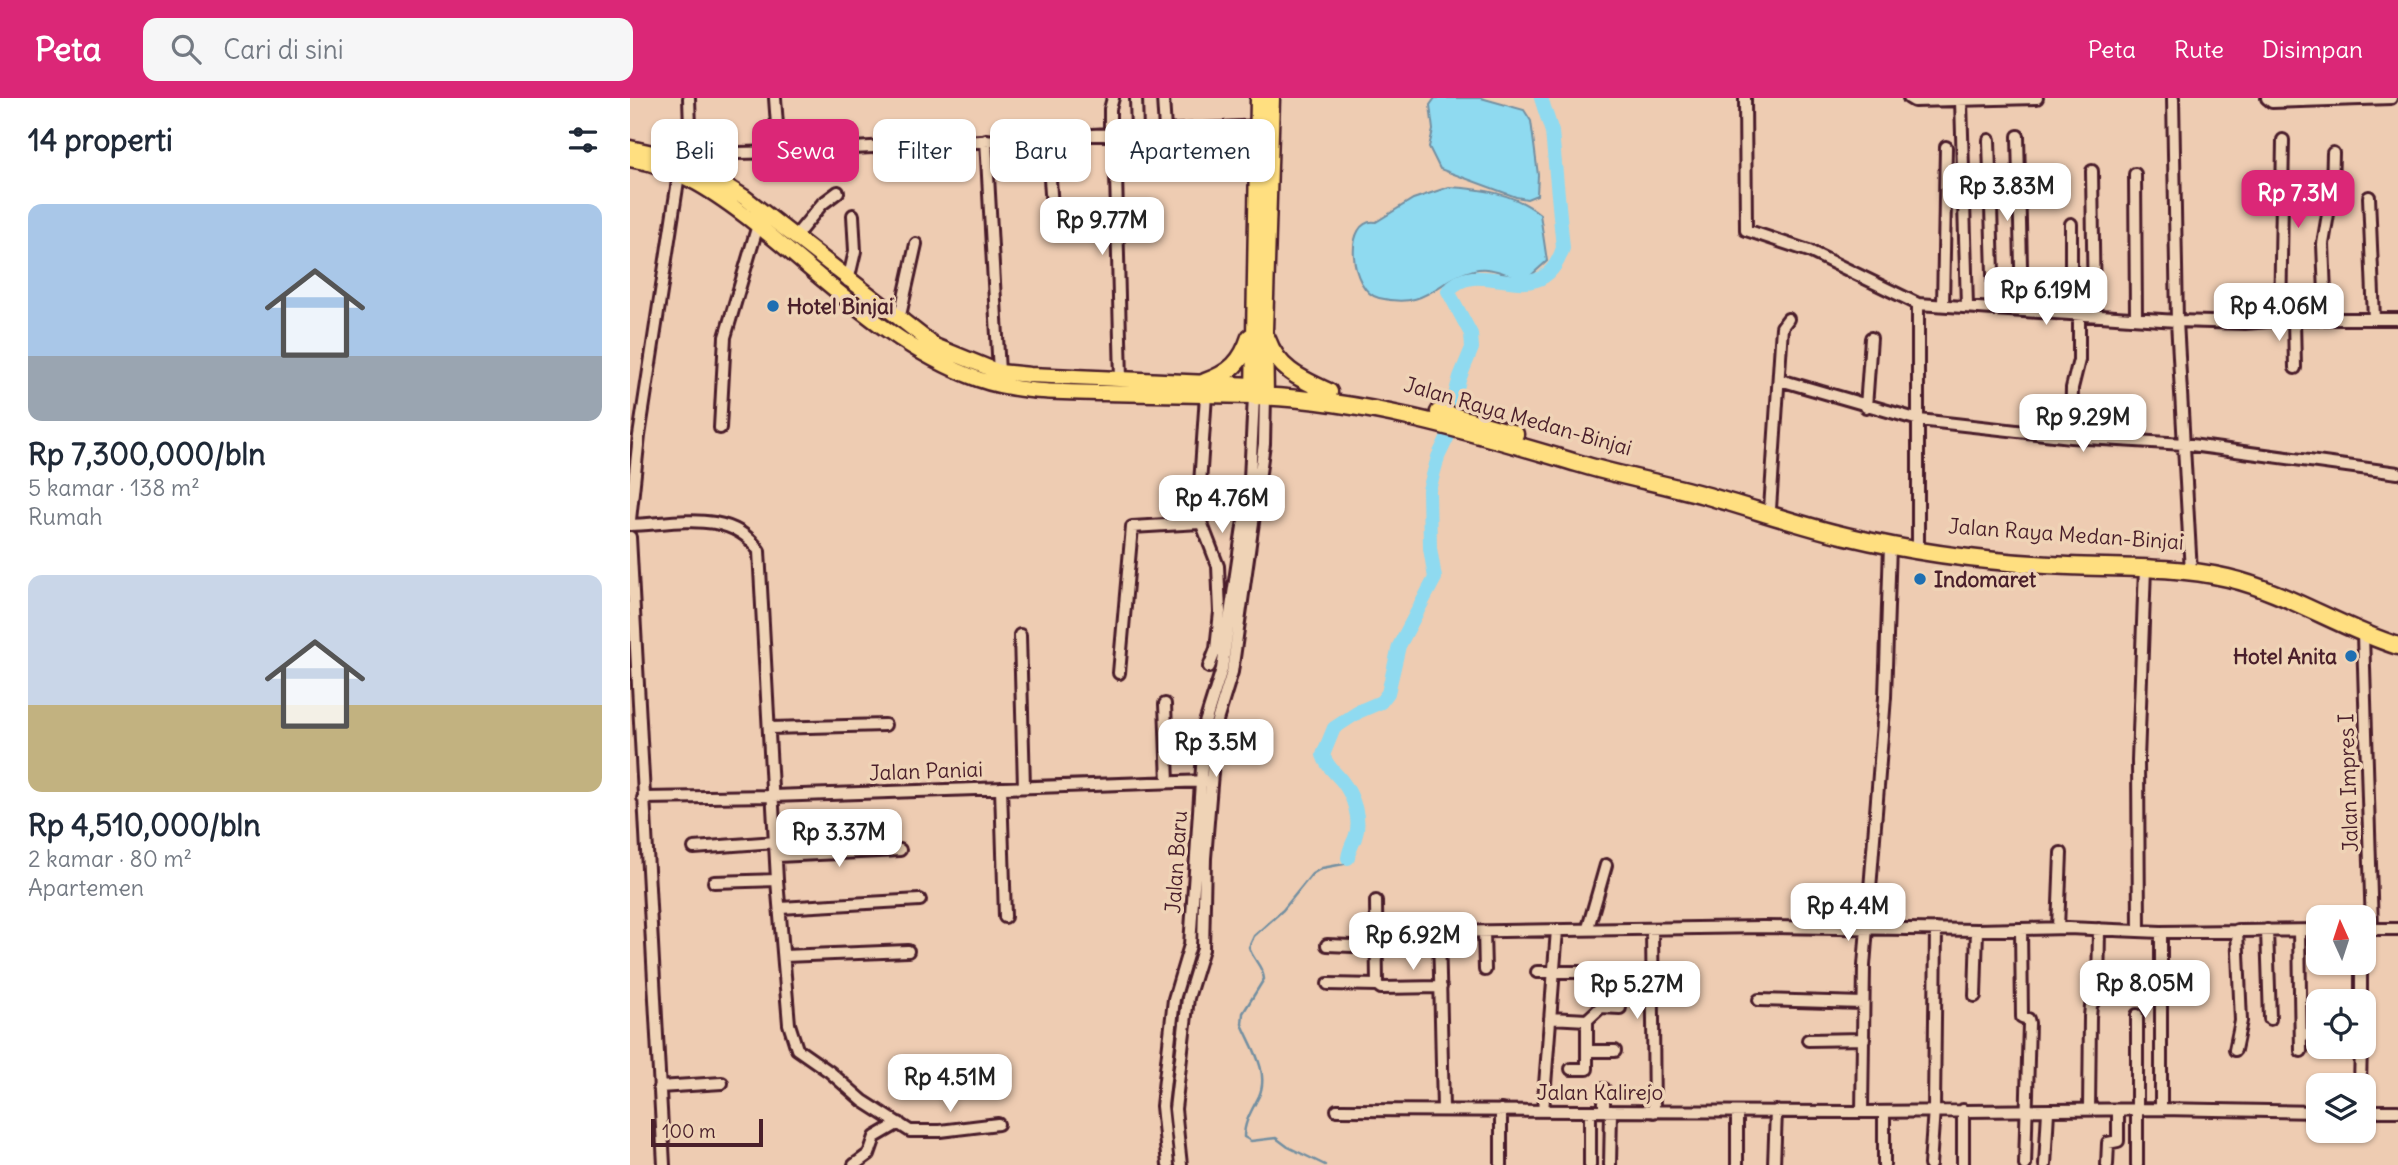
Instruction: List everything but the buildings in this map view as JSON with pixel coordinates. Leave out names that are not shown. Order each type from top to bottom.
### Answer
[{"type":"highway","points":[[1259,98],[1263,119]]},
{"type":"highway","points":[[1264,119],[1271,98]]},
{"type":"highway","points":[[1259,391],[1262,182]]},
{"type":"highway","points":[[1205,388],[1240,362],[1259,329]]},
{"type":"highway","points":[[1259,329],[1271,352],[1284,368],[1294,376],[1329,392]]},
{"type":"highway","name":"Jalan Raya Medan-Binjai","points":[[1259,391],[1329,392],[1379,399],[1427,415],[1848,530],[1927,546],[2065,566],[2192,568],[2250,584],[2363,635],[2398,646]]},
{"type":"highway","name":"Jalan Raya Medan-Binjai","points":[[1259,391],[1427,415]]},
{"type":"highway","name":"Jalan Raya Medan-Binjai","points":[[1489,431],[1606,472],[1890,545],[2192,568],[2253,578],[2365,629],[2398,639]]},
{"type":"main road","name":"Jalan Raya Medan-Binjai","points":[[630,148],[651,153]]},
{"type":"main road","name":"Jalan Raya Medan-Binjai","points":[[630,159],[651,161]]},
{"type":"main road","name":"Jalan Raya Medan-Binjai","points":[[707,182],[886,330],[923,354],[979,380],[1002,386],[1063,392],[1205,388]]},
{"type":"main road","name":"Jalan Raya Medan-Binjai","points":[[720,182],[744,197],[848,281],[935,346],[999,372],[1259,391]]},
{"type":"street","points":[[689,119],[690,98]]},
{"type":"street","points":[[775,98],[777,119]]},
{"type":"street","points":[[1111,119],[1110,108],[1113,98]]},
{"type":"street","points":[[1136,98],[1137,119]]},
{"type":"street","points":[[1163,98],[1164,119]]},
{"type":"street","points":[[1745,98],[1746,230],[1818,255],[1917,304],[2177,321],[2398,319]]},
{"type":"street","points":[[1909,98],[1914,101],[2037,98]]},
{"type":"street","points":[[2173,98],[2177,321],[2192,568]]},
{"type":"street","points":[[2267,98],[2272,102],[2391,98]]},
{"type":"street","points":[[1965,100],[1970,306]]},
{"type":"street","points":[[2018,136],[2022,309]]},
{"type":"street","points":[[986,140],[999,372]]},
{"type":"street","points":[[859,147],[990,140]]},
{"type":"street","points":[[2280,321],[2283,140]]},
{"type":"street","points":[[1989,141],[1994,307]]},
{"type":"street","points":[[1943,305],[1946,147]]},
{"type":"street","points":[[2326,319],[2323,244],[2332,190],[2333,153]]},
{"type":"street","points":[[2092,171],[2094,314]]},
{"type":"street","points":[[2135,174],[2136,317]]},
{"type":"street","points":[[683,182],[639,436],[630,523],[717,522],[740,531],[754,543],[761,558],[777,880],[789,1024],[793,1043],[863,1101],[910,1131],[998,1124]]},
{"type":"street","points":[[1050,182],[1052,208]]},
{"type":"street","points":[[1115,182],[1121,380]]},
{"type":"street","points":[[794,237],[822,204],[838,192]]},
{"type":"street","points":[[2369,197],[2374,319]]},
{"type":"street","points":[[848,281],[855,251],[853,215]]},
{"type":"street","points":[[2071,224],[2079,360],[2072,388],[2071,437]]},
{"type":"street","points":[[720,428],[725,337],[758,225]]},
{"type":"street","points":[[899,320],[916,244]]},
{"type":"street","points":[[1917,304],[1919,420],[1927,546]]},
{"type":"street","points":[[1770,509],[1782,327],[1788,319]]},
{"type":"street","points":[[2294,319],[2295,368]]},
{"type":"street","points":[[1866,407],[1871,338]]},
{"type":"street","points":[[1780,380],[1866,407],[1919,420],[2071,437],[2184,444],[2398,472]]},
{"type":"street","points":[[1205,388],[1200,523],[1218,566],[1226,627],[1209,667]]},
{"type":"street","name":"Jalan Baru","points":[[1168,1165],[1162,1106],[1174,999],[1190,945],[1206,781],[1216,724],[1232,672],[1226,627],[1264,444],[1259,391]]},
{"type":"street","points":[[1119,673],[1132,527],[1200,523]]},
{"type":"street","points":[[630,537],[664,1165]]},
{"type":"street","points":[[1862,1112],[1863,1003],[1885,698],[1890,545]]},
{"type":"street","points":[[2139,931],[2138,760],[2145,568]]},
{"type":"street","points":[[1020,635],[1024,787]]},
{"type":"street","name":"Jalan Impres I","points":[[2363,635],[2368,905]]},
{"type":"street","points":[[1165,704],[1168,782]]},
{"type":"street","points":[[770,728],[885,726]]},
{"type":"street","name":"Jalan Baru","points":[[1181,1165],[1175,1108],[1188,999],[1203,949],[1206,781]]},
{"type":"street","name":"Jalan Paniai","points":[[643,798],[1206,781]]},
{"type":"street","points":[[1001,788],[1005,917]]},
{"type":"street","points":[[694,848],[776,842]]},
{"type":"street","points":[[776,856],[900,850]]},
{"type":"street","points":[[2057,928],[2061,853]]},
{"type":"street","points":[[1588,928],[1606,865]]},
{"type":"street","points":[[714,882],[777,880]]},
{"type":"street","points":[[780,908],[920,900]]},
{"type":"street","points":[[1376,901],[1377,985]]},
{"type":"street","points":[[1377,933],[1588,928],[1868,927],[1977,930],[2057,928],[2161,932],[2306,930]]},
{"type":"street","points":[[1652,929],[1654,1112]]},
{"type":"street","points":[[1930,1165],[1934,1110],[1936,929]]},
{"type":"street","points":[[2021,929],[2022,1017],[2028,1019],[2029,1023],[2025,1165]]},
{"type":"street","points":[[2089,1110],[2090,1017],[2092,1003],[2098,993],[2099,929]]},
{"type":"street","points":[[2376,929],[2398,929]]},
{"type":"street","points":[[1543,1111],[1557,930]]},
{"type":"street","points":[[1975,996],[1977,930]]},
{"type":"street","points":[[2235,1050],[2241,1021],[2237,930]]},
{"type":"street","points":[[2267,930],[2270,1019]]},
{"type":"street","points":[[2299,930],[2303,1034],[2301,1051]]},
{"type":"street","points":[[1439,931],[1443,1109]]},
{"type":"street","points":[[1484,932],[1485,970]]},
{"type":"street","points":[[2161,932],[2161,1109]]},
{"type":"street","points":[[1327,945],[1377,947]]},
{"type":"street","points":[[784,956],[908,951]]},
{"type":"street","points":[[1537,972],[1588,972]]},
{"type":"street","points":[[1328,984],[1377,985],[1381,988],[1441,987]]},
{"type":"street","points":[[1759,1000],[1863,1003]]},
{"type":"street","points":[[1550,1018],[1587,1020],[1601,1007],[1620,1008]]},
{"type":"street","points":[[2137,1015],[2137,1165]]},
{"type":"street","points":[[1571,1069],[1587,1069],[1587,1020]]},
{"type":"street","points":[[1808,1040],[1864,1039]]},
{"type":"street","points":[[1587,1051],[1615,1051]]},
{"type":"street","points":[[659,1087],[722,1083]]},
{"type":"street","points":[[1604,1089],[1610,1165]]},
{"type":"street","name":"Jalan Kalirejo","points":[[1337,1110],[2027,1112],[2161,1109],[2306,1112]]},
{"type":"street","points":[[1501,1110],[1501,1165]]},
{"type":"street","points":[[1963,1165],[1964,1110]]},
{"type":"street","points":[[2095,1160],[2107,1162],[2108,1143],[2118,1141],[2118,1110]]},
{"type":"street","points":[[1590,1111],[1590,1165]]},
{"type":"street","points":[[1774,1165],[1776,1111]]},
{"type":"street","points":[[2045,1165],[2048,1111]]},
{"type":"street","points":[[2376,1111],[2398,1111]]},
{"type":"street","points":[[1737,1112],[1737,1165]]},
{"type":"street","points":[[1884,1112],[1884,1165]]},
{"type":"street","points":[[854,1165],[869,1154],[876,1137],[895,1120]]},
{"type":"water","points":[[1435,98],[1481,98],[1524,110],[1531,121],[1538,175],[1537,195],[1527,199],[1516,197],[1440,169],[1429,147],[1433,130],[1430,105]]},
{"type":"water","points":[[1449,187],[1497,193],[1519,201],[1540,214],[1547,261],[1527,279],[1481,269],[1461,275],[1421,297],[1409,300],[1396,301],[1369,293],[1356,270],[1354,256],[1358,231],[1365,224],[1376,222],[1413,199]]},
{"type":"waterway","points":[[1348,858],[1357,831],[1355,808],[1346,787],[1323,755],[1334,728],[1360,711],[1381,702],[1388,693],[1399,646],[1435,578],[1430,548],[1429,490],[1438,457],[1450,432],[1452,406],[1472,348],[1471,334],[1448,291],[1461,281],[1476,278],[1525,282],[1540,279],[1553,268],[1563,248],[1552,132],[1541,98]]},
{"type":"waterway","points":[[1325,1165],[1276,1138],[1251,1141],[1244,1137],[1247,1121],[1262,1087],[1262,1078],[1258,1059],[1242,1024],[1243,1013],[1264,979],[1249,947],[1254,936],[1283,910],[1312,874],[1322,868],[1344,864],[1348,858]]},
{"type":"place","name":"Hotel Binjai","points":[[773,306]]},
{"type":"place","name":"Indomaret","points":[[1920,579]]},
{"type":"place","name":"Hotel Anita","points":[[2351,656]]}]
